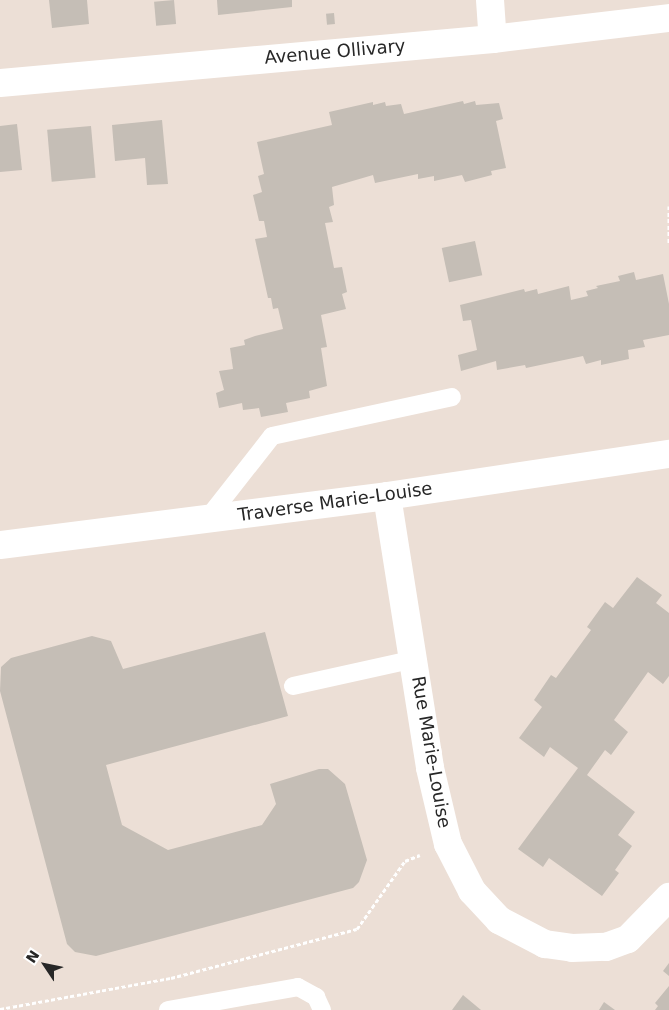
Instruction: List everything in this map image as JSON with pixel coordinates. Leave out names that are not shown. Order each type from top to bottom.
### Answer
[{"type":"street","points":[[490,0],[493,39]]},
{"type":"street","name":"Avenue Ollivary","points":[[0,82],[493,39],[669,18]]},
{"type":"street","name":"Traverse Marie-Louise","points":[[0,545],[387,496],[669,454]]},
{"type":"street","name":"Rue Marie-Louise","points":[[387,496],[415,659],[430,768],[448,844],[472,890],[499,920],[545,944],[606,947],[628,939],[669,898]]},
{"type":"lane","points":[[207,519],[272,436],[452,397]]},
{"type":"lane","points":[[293,686],[415,659]]},
{"type":"lane","points":[[168,1010],[298,987],[316,997],[322,1010]]},
{"type":"path","points":[[669,206],[669,243]]},
{"type":"path","points":[[0,1009],[171,978],[356,929],[405,861],[448,844]]},
{"type":"building","points":[[49,0],[87,0],[89,24],[52,28]]},
{"type":"building","points":[[174,0],[176,24],[156,26],[154,2]]},
{"type":"building","points":[[217,0],[292,0],[292,7],[218,15]]},
{"type":"building","points":[[334,13],[335,24],[327,25],[326,14]]},
{"type":"building","points":[[463,101],[464,104],[475,101],[476,105],[499,103],[503,119],[496,121],[506,168],[491,171],[492,175],[465,182],[462,175],[434,181],[434,176],[418,179],[418,174],[375,183],[373,175],[332,187],[334,205],[329,207],[333,222],[325,223],[334,268],[342,267],[347,292],[342,294],[346,309],[321,315],[327,347],[321,348],[327,386],[309,391],[310,398],[286,403],[288,412],[261,417],[259,408],[243,410],[242,403],[219,408],[216,393],[224,390],[219,371],[233,369],[230,348],[245,345],[244,340],[255,336],[283,329],[278,308],[273,309],[271,298],[268,298],[255,239],[267,237],[264,221],[259,221],[253,195],[262,192],[258,176],[264,174],[257,142],[332,125],[329,112],[373,102],[373,105],[385,102],[386,106],[401,104],[404,114]]},
{"type":"building","points":[[162,120],[168,184],[147,185],[145,158],[115,161],[112,125]]},
{"type":"building","points":[[17,124],[22,170],[0,172],[0,126]]},
{"type":"building","points":[[91,126],[96,178],[52,182],[47,130]]},
{"type":"building","points":[[475,241],[482,275],[449,282],[442,248]]},
{"type":"building","points":[[634,272],[636,280],[663,274],[669,304],[669,335],[643,340],[645,347],[628,350],[629,359],[601,365],[601,360],[586,364],[583,356],[526,368],[525,365],[497,370],[496,361],[461,371],[458,355],[477,350],[471,320],[463,321],[460,305],[524,289],[525,292],[537,289],[538,294],[569,286],[571,300],[588,296],[586,291],[598,288],[596,286],[620,281],[618,276]]},
{"type":"building","points":[[637,577],[662,595],[656,603],[669,613],[669,676],[663,684],[648,672],[614,720],[628,732],[611,755],[605,750],[587,775],[635,812],[618,835],[632,846],[615,870],[619,873],[602,896],[549,858],[543,867],[518,849],[578,768],[550,747],[544,757],[519,738],[542,707],[534,700],[551,675],[556,678],[591,630],[587,627],[605,602],[613,608]]},
{"type":"building","points":[[265,632],[288,716],[106,765],[122,825],[168,850],[262,825],[276,804],[270,784],[319,769],[328,769],[345,784],[367,860],[359,882],[353,888],[96,956],[75,952],[67,944],[0,691],[1,667],[11,658],[92,636],[111,641],[123,669]]},
{"type":"building","points":[[669,963],[669,976],[663,971]]},
{"type":"building","points":[[669,986],[669,1010],[655,1010],[658,1006],[655,1003]]},
{"type":"building","points":[[463,995],[481,1010],[452,1010]]},
{"type":"building","points":[[604,1002],[615,1010],[599,1010]]}]
